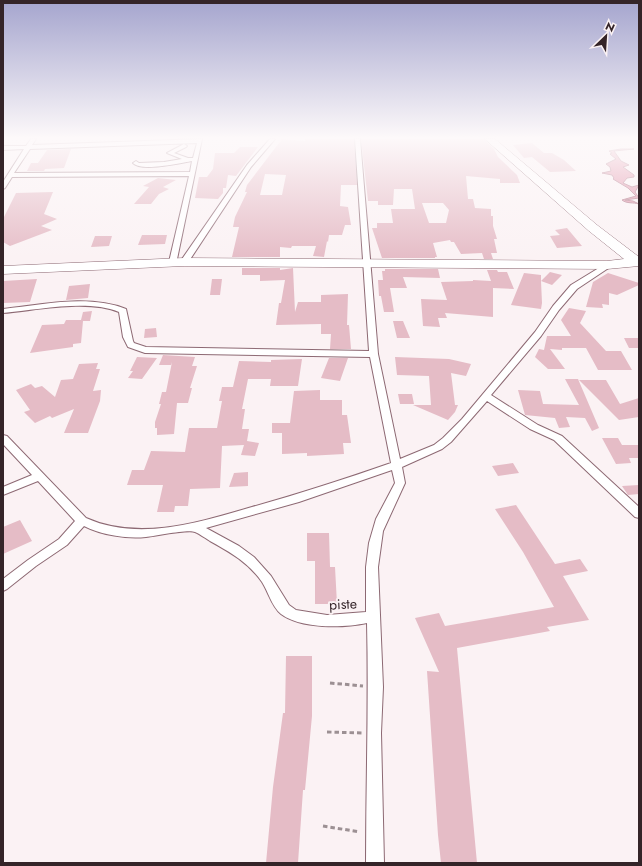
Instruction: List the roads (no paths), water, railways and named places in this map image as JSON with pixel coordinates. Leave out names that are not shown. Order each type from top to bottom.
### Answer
[{"type":"highway","points":[[537,179],[593,228],[637,261]]},
{"type":"highway","points":[[3,270],[178,262],[606,264],[637,261]]},
{"type":"street","points":[[178,262],[192,179]]},
{"type":"street","points":[[178,262],[238,179]]},
{"type":"street","name":"piste","points":[[195,527],[242,554],[256,566],[272,586],[284,609],[292,614],[322,620],[358,619],[373,616],[372,559],[382,518],[398,490],[400,483],[374,354],[361,179]]},
{"type":"street","points":[[3,438],[82,521],[99,528],[126,533],[145,533],[195,527],[295,498],[397,465],[438,447],[447,440],[465,421],[538,334],[556,308],[574,287],[606,264]]},
{"type":"street","points":[[3,311],[85,304],[114,307],[123,311],[126,318],[126,335],[131,345],[145,350],[374,354]]},
{"type":"street","points":[[486,396],[534,427],[558,438],[639,514]]},
{"type":"street","points":[[3,491],[40,476]]},
{"type":"street","points":[[3,586],[32,563],[63,542],[82,521]]},
{"type":"street","points":[[373,616],[376,687],[374,733],[375,863]]}]
